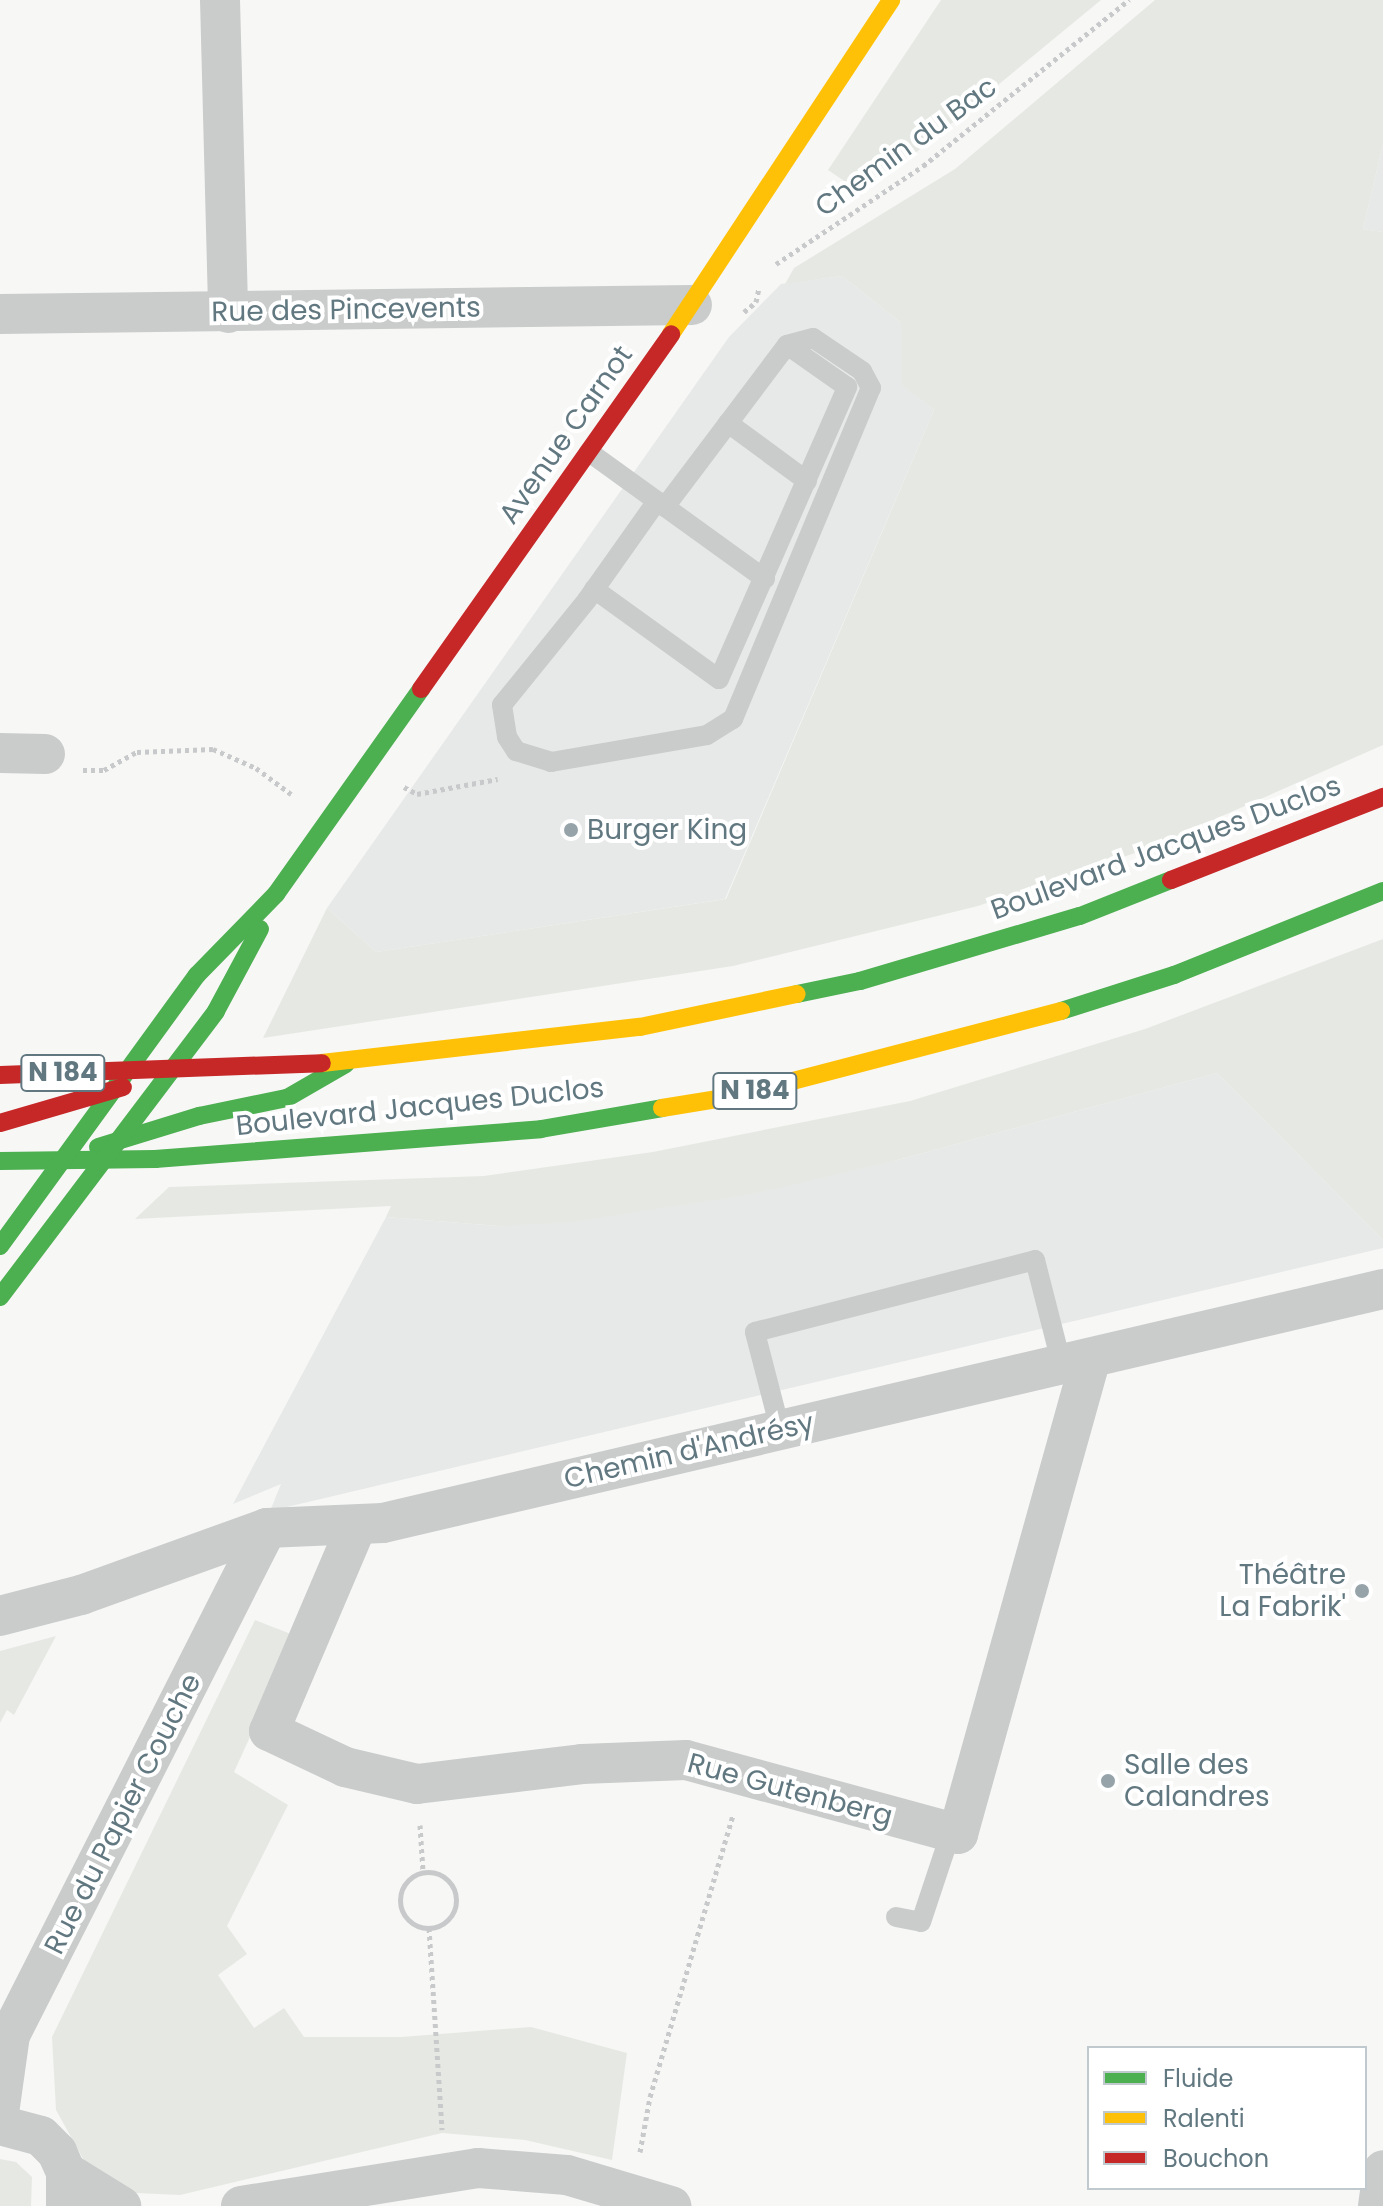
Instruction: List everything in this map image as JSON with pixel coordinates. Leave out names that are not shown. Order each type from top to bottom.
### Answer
[{"type":"main road","name":"Avenue Carnot","points":[[0,1297],[216,1011],[276,894],[692,305],[891,0]]},
{"type":"main road","name":"Boulevard Jacques Duclos","points":[[354,1058],[640,1027],[860,981],[1080,916],[1383,797]]},
{"type":"main road","name":"Boulevard Jacques Duclos","points":[[100,1162],[541,1129],[735,1096],[987,1034],[1145,984],[1383,891]]},
{"type":"main road","name":"Avenue Carnot","points":[[0,1246],[197,975],[276,894]]},
{"type":"main road","name":"N 184","points":[[0,1075],[127,1070],[171,1073],[354,1058]]},
{"type":"main road","name":"N 184","points":[[59,1163],[119,1138],[287,1098],[315,1087],[354,1058]]},
{"type":"main road","name":"N 184","points":[[0,1123],[171,1073]]},
{"type":"main road","name":"N 184","points":[[0,1161],[100,1162]]},
{"type":"street","points":[[220,0],[228,313]]},
{"type":"street","name":"Rue des Pincevents","points":[[0,314],[692,305]]},
{"type":"street","points":[[0,753],[45,754]]},
{"type":"street","name":"Chemin d'Andrésy","points":[[0,1616],[81,1595],[267,1528],[357,1525],[1076,1364],[1383,1289]]},
{"type":"street","points":[[951,1832],[958,1834],[1076,1364]]},
{"type":"street","name":"Rue Gutenberg","points":[[357,1525],[269,1731],[345,1767],[417,1784],[639,1759],[686,1760],[951,1832]]},
{"type":"street","name":"Rue du Papier Couche","points":[[0,2106],[10,2035],[267,1528]]},
{"type":"street","points":[[0,2125],[41,2136],[57,2152],[66,2189],[121,2206]]},
{"type":"street","points":[[241,2206],[444,2171],[520,2169],[599,2196],[664,2204]]},
{"type":"street","points":[[1378,2206],[1383,2170]]},
{"type":"lane","points":[[813,338],[862,371],[871,388],[733,719],[707,735],[551,762],[516,751],[507,737],[502,705],[728,423],[787,345],[813,338]]},
{"type":"lane","points":[[594,589],[719,679],[847,387],[787,345]]},
{"type":"lane","points":[[728,423],[807,481]]},
{"type":"lane","points":[[589,452],[765,579]]},
{"type":"lane","points":[[780,1429],[755,1332],[1035,1260],[1076,1364]]},
{"type":"lane","points":[[896,1917],[921,1922],[951,1832]]},
{"type":"path","name":"Chemin du Bac","points":[[762,273],[923,166],[1129,0]]},
{"type":"path","points":[[45,754],[62,769],[104,770],[137,752],[213,749],[256,768],[327,821]]},
{"type":"path","points":[[664,2204],[659,2177],[640,2152],[650,2097],[744,1775]]},
{"type":"path","points":[[432,1872],[449,1881],[457,1897],[446,1922],[429,1928],[404,1916],[400,1898],[414,1876],[432,1872]]},
{"type":"path","points":[[429,1928],[444,2171]]},
{"type":"shaded area","points":[[941,0],[1101,0],[913,155],[856,189],[828,170]]},
{"type":"shaded area","points":[[1155,0],[1383,0],[1383,144],[1363,229],[1383,232],[1383,745],[1147,849],[978,906],[733,966],[263,1038],[327,908],[376,952],[726,899],[934,410],[901,384],[901,323],[842,276],[785,284],[794,268],[955,169]]},
{"type":"shaded area","points":[[1383,144],[1383,232],[1363,229]]},
{"type":"shaded area","points":[[842,276],[901,323],[901,383],[934,410],[725,899],[376,952],[327,908],[729,337],[781,284]]},
{"type":"shaded area","points":[[1383,939],[1383,1240],[1217,1073],[894,1161],[752,1194],[573,1222],[498,1226],[386,1217],[391,1206],[135,1219],[169,1187],[484,1176],[653,1152],[910,1101],[1145,1029]]},
{"type":"shaded area","points":[[1217,1073],[1383,1240],[1383,1248],[270,1511],[281,1484],[233,1504],[386,1217],[498,1226],[894,1161]]},
{"type":"shaded area","points":[[255,1620],[296,1636],[234,1772],[288,1805],[227,1926],[247,1954],[218,1975],[254,2028],[284,2008],[304,2037],[401,2037],[531,2027],[627,2053],[612,2160],[525,2140],[442,2133],[180,2195],[136,2193],[91,2173],[56,2110],[52,2037]]},
{"type":"shaded area","points":[[56,1636],[14,1715],[7,1710],[0,1723],[0,1651]]},
{"type":"shaded area","points":[[0,2159],[16,2162],[32,2177],[31,2206],[0,2206]]},
{"type":"traffic: fast","points":[[0,1246],[197,975],[276,894],[421,689]]},
{"type":"traffic: fast","points":[[797,994],[860,981],[1080,916],[1171,880]]},
{"type":"traffic: fast","points":[[1061,1011],[1174,975],[1383,891]]},
{"type":"traffic: fast","points":[[0,1297],[216,1011],[260,929]]},
{"type":"traffic: fast","points":[[98,1147],[199,1116],[287,1098],[346,1064]]},
{"type":"traffic: fast","points":[[0,1161],[155,1159],[541,1129],[662,1108]]},
{"type":"traffic: slow","points":[[671,334],[891,0]]},
{"type":"traffic: slow","points":[[322,1063],[640,1027],[797,994]]},
{"type":"traffic: slow","points":[[662,1108],[735,1096],[1061,1011]]},
{"type":"traffic: jam","points":[[421,689],[671,334]]},
{"type":"traffic: jam","points":[[1171,880],[1383,797]]},
{"type":"traffic: jam","points":[[0,1075],[322,1063]]},
{"type":"traffic: jam","points":[[0,1123],[123,1087]]},
{"type":"place","name":"Burger King","points":[[571,830]]},
{"type":"place","name":"Théâtre La Fabrik'","points":[[1362,1591]]},
{"type":"place","name":"Salle des Calandres","points":[[1108,1781]]}]
